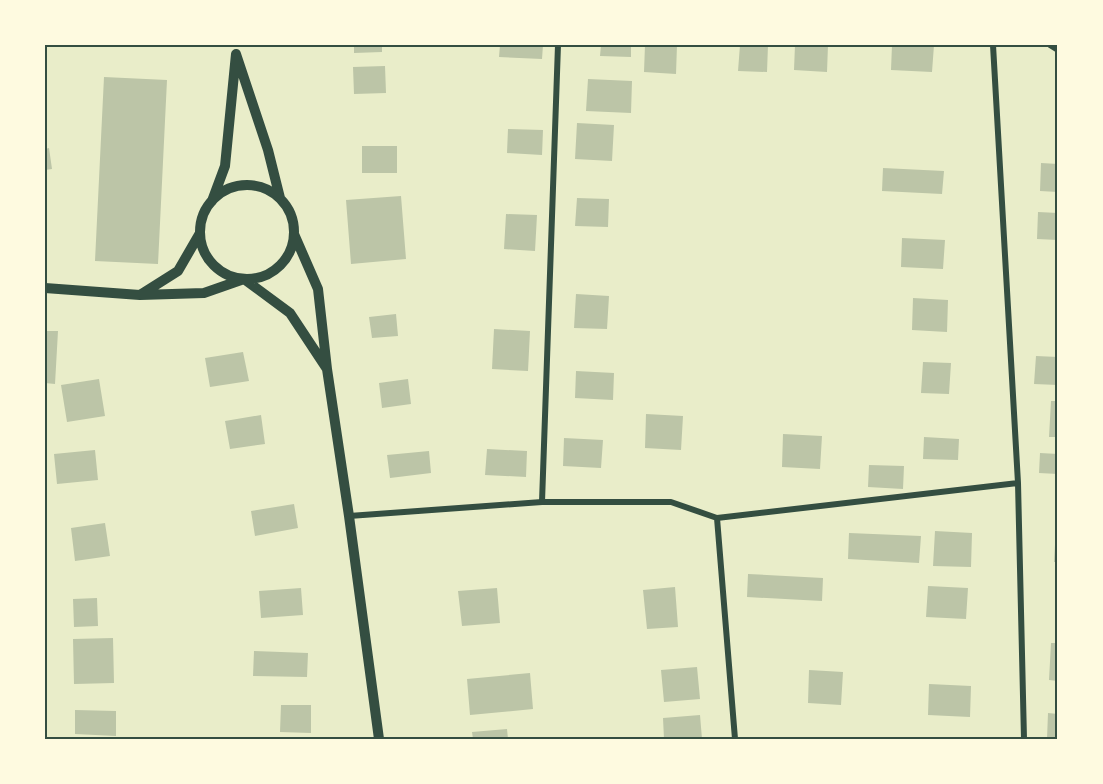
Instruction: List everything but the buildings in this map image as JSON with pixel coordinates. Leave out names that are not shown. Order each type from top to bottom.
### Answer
[{"type":"street","points":[[542,502],[558,45]]},
{"type":"street","points":[[993,45],[1018,483],[1024,739]]},
{"type":"street","points":[[1050,45],[1058,50]]},
{"type":"street","points":[[235,49],[268,150],[280,198],[291,214],[294,234],[318,289],[327,369],[379,739]]},
{"type":"street","points":[[235,49],[225,166],[212,201],[203,216],[200,233],[202,246],[218,269],[244,279],[290,313],[327,369]]},
{"type":"street","points":[[212,201],[223,191],[237,186],[253,185],[267,189],[280,198]]},
{"type":"street","points":[[140,295],[178,271],[200,233]]},
{"type":"street","points":[[45,288],[140,295],[204,293],[272,271],[284,261],[291,248],[294,234]]},
{"type":"street","points":[[349,516],[542,502],[671,502],[717,518],[1018,483]]},
{"type":"street","points":[[717,518],[735,739]]}]
